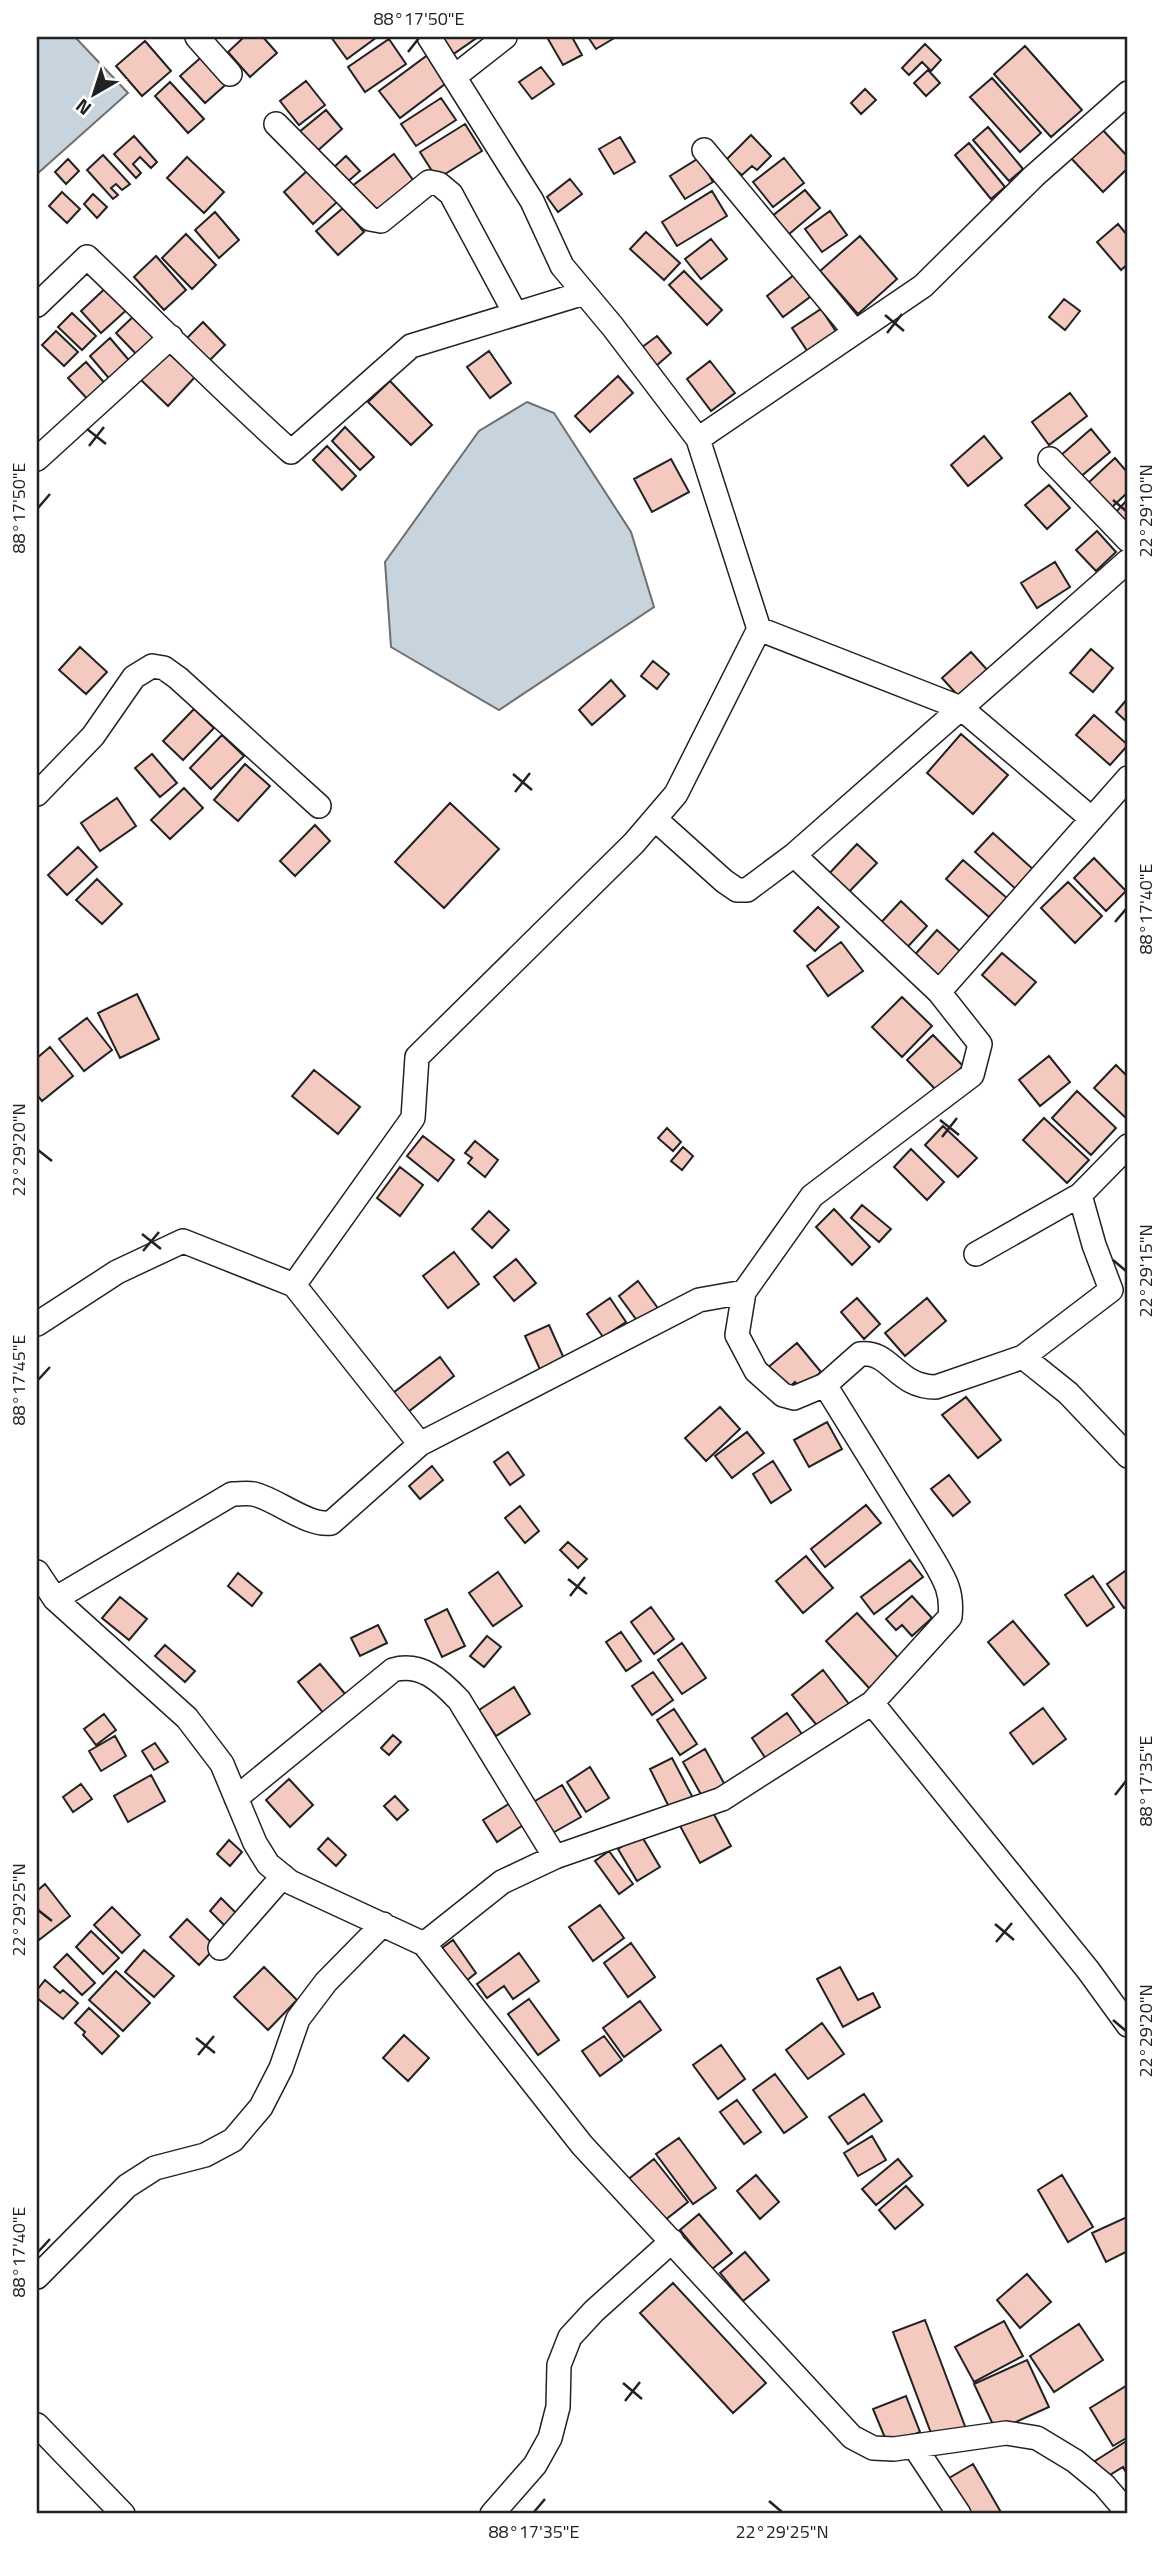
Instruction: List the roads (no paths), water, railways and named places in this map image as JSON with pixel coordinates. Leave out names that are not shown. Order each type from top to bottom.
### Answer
[{"type":"street","points":[[197,37],[230,75]]},
{"type":"street","points":[[294,1285],[413,1118],[417,1057],[634,843],[676,794],[759,629],[698,439],[562,267],[532,201],[429,37]]},
{"type":"street","points":[[454,77],[505,37]]},
{"type":"street","points":[[698,439],[923,286],[1034,176],[1128,93]]},
{"type":"street","points":[[276,124],[370,219],[381,221],[429,182],[439,184],[452,194],[515,313]]},
{"type":"street","points":[[704,150],[855,332]]},
{"type":"street","points":[[37,305],[88,257],[171,337],[215,384],[291,452],[411,346],[584,293]]},
{"type":"street","points":[[37,459],[171,337]]},
{"type":"street","points":[[1050,459],[1128,540]]},
{"type":"street","points":[[655,819],[724,881],[737,890],[747,890],[794,855],[1128,561]]},
{"type":"street","points":[[759,629],[961,708],[1092,819]]},
{"type":"street","points":[[37,794],[93,736],[134,677],[152,666],[164,668],[178,678],[319,806]]},
{"type":"street","points":[[939,992],[1127,782]]},
{"type":"street","points":[[794,855],[939,992],[980,1044],[972,1075],[812,1196],[744,1292],[737,1335],[756,1371],[783,1395],[794,1398],[825,1385],[860,1354],[877,1354],[909,1382],[923,1387],[936,1387],[1023,1357],[1111,1290],[1094,1245],[1080,1195]]},
{"type":"street","points":[[976,1254],[1080,1195],[1128,1146]]},
{"type":"street","points":[[37,1324],[117,1272],[183,1241],[294,1285],[420,1444]]},
{"type":"street","points":[[55,1599],[232,1494],[253,1494],[281,1504],[320,1525],[331,1523],[420,1444],[699,1300],[744,1292]]},
{"type":"street","points":[[1023,1357],[1068,1393],[1128,1456]]},
{"type":"street","points":[[424,1944],[502,1882],[555,1857],[722,1799],[872,1703],[950,1617],[951,1601],[945,1581],[825,1385]]},
{"type":"street","points":[[37,1572],[55,1599],[187,1718],[222,1764],[255,1843],[268,1864],[290,1882],[424,1944],[582,2145],[852,2437],[873,2448],[894,2449],[1006,2433],[1037,2438],[1075,2460],[1104,2485],[1128,2512]]},
{"type":"street","points":[[236,1798],[393,1670],[406,1666],[442,1682],[459,1700],[555,1857]]},
{"type":"street","points":[[872,1703],[1088,1970],[1128,2025]]},
{"type":"street","points":[[220,1948],[283,1875]]},
{"type":"street","points":[[37,2277],[127,2186],[155,2168],[205,2155],[233,2140],[261,2107],[281,2068],[299,2019],[326,1982],[383,1924]]},
{"type":"street","points":[[501,2511],[535,2465],[550,2438],[558,2407],[559,2365],[570,2337],[594,2311],[672,2241]]},
{"type":"street","points":[[37,2425],[122,2514]]},
{"type":"street","points":[[914,2446],[958,2514]]}]
